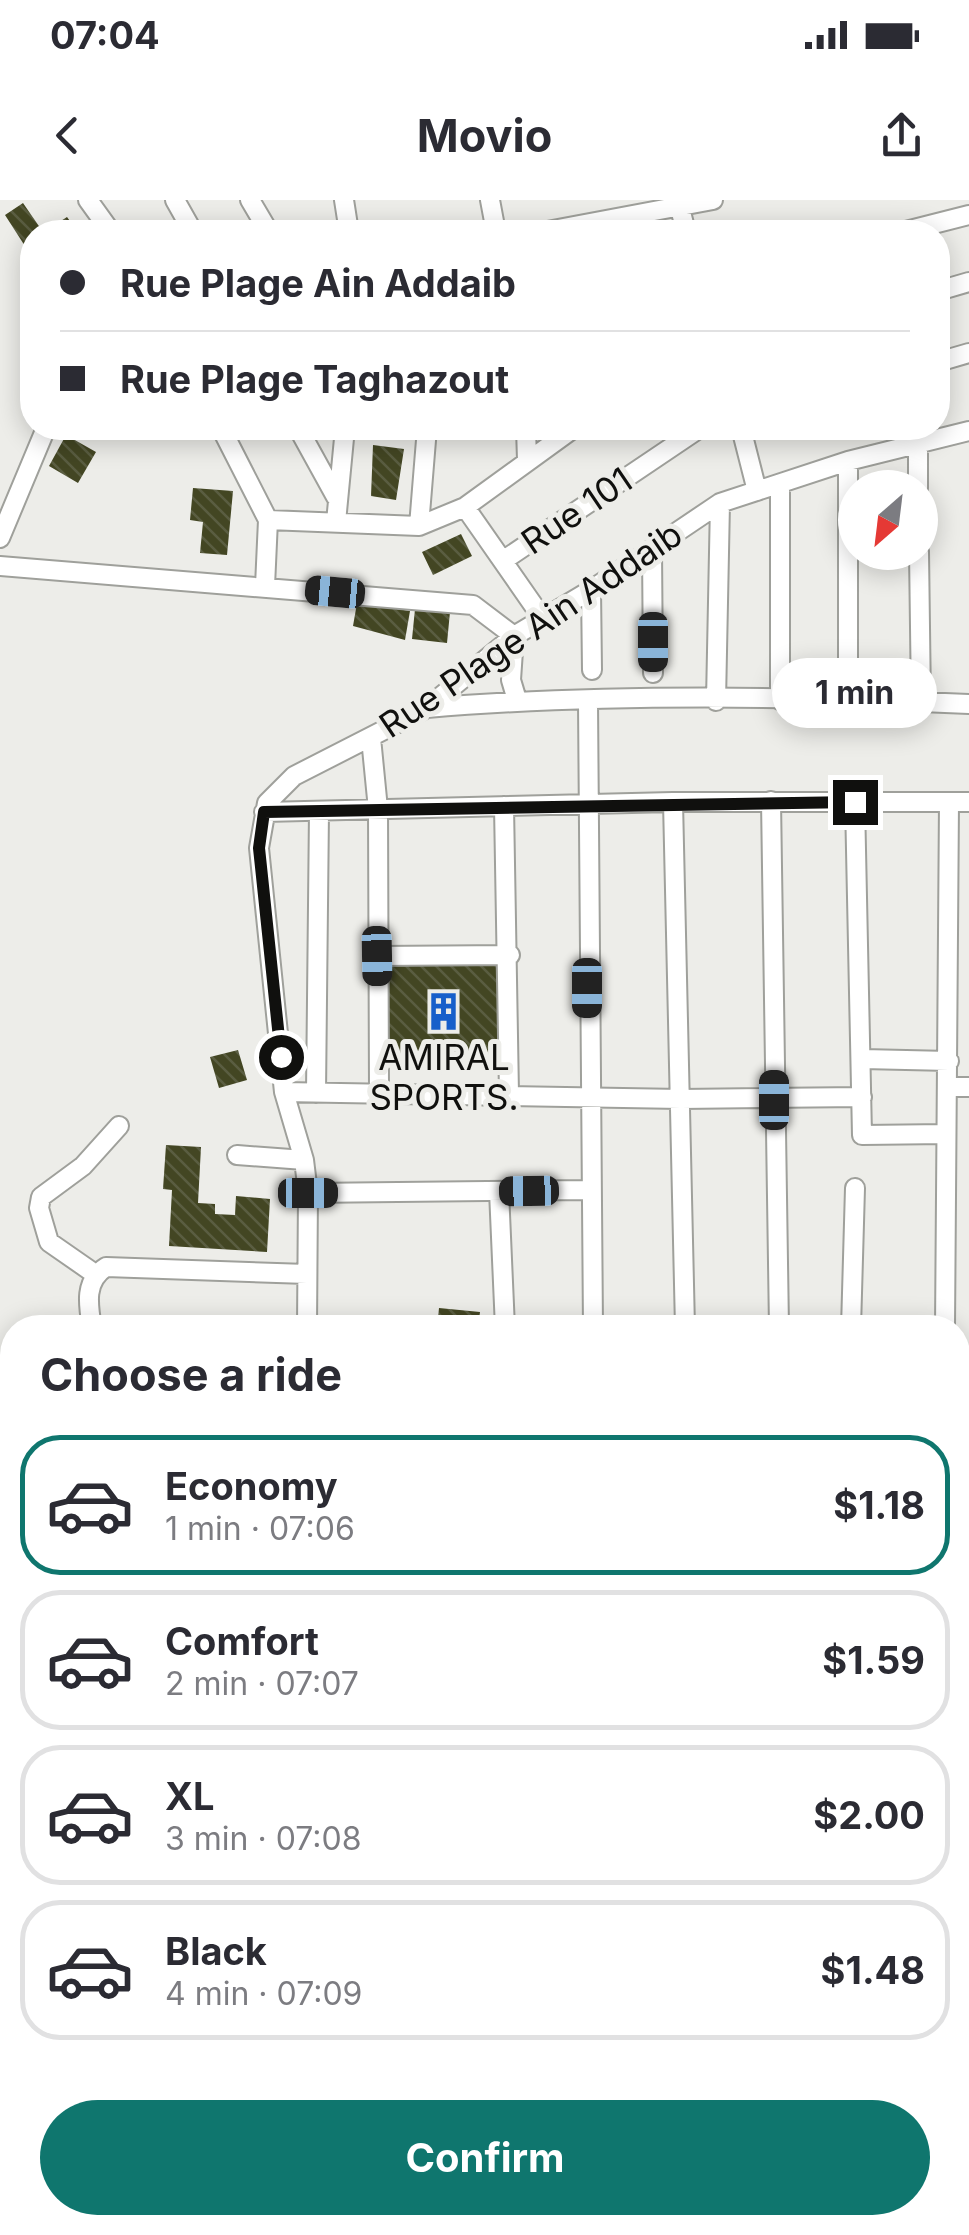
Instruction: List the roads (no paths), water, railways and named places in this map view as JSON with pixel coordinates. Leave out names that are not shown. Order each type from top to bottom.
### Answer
[{"type":"street","points":[[601,220],[713,200]]},
{"type":"street","points":[[0,538],[41,440]]},
{"type":"street","points":[[226,440],[268,520],[265,586]]},
{"type":"street","points":[[305,440],[336,497]]},
{"type":"street","points":[[336,522],[343,440]]},
{"type":"street","points":[[419,526],[426,440]]},
{"type":"street","points":[[526,440],[527,460]]},
{"type":"street","points":[[268,520],[419,526],[466,507],[556,440]]},
{"type":"street","name":"Rue 101","points":[[504,560],[682,440]]},
{"type":"street","points":[[744,440],[757,491]]},
{"type":"street","name":"Rue Plage Ain Addaib","points":[[264,812],[273,794],[294,776],[427,708],[514,636],[591,590],[720,503],[848,461],[940,440]]},
{"type":"street","points":[[918,446],[918,470]]},
{"type":"street","points":[[848,461],[848,700]]},
{"type":"street","points":[[780,484],[780,700]]},
{"type":"street","points":[[716,701],[720,503]]},
{"type":"street","points":[[466,507],[543,619]]},
{"type":"street","points":[[652,550],[653,673]]},
{"type":"street","points":[[0,566],[474,604],[514,636],[511,680],[518,700]]},
{"type":"street","points":[[919,570],[921,702]]},
{"type":"street","points":[[591,590],[592,670]]},
{"type":"street","points":[[427,708],[518,700],[969,704]]},
{"type":"street","points":[[588,702],[592,1315]]},
{"type":"street","points":[[371,738],[378,809],[380,1091]]},
{"type":"street","points":[[770,801],[779,1315]]},
{"type":"street","points":[[673,802],[685,1315]]},
{"type":"street","points":[[306,1315],[308,1193],[304,1160],[284,1092],[259,848],[264,812],[673,802],[969,802]]},
{"type":"street","points":[[855,802],[862,1135],[946,1134]]},
{"type":"street","points":[[945,1315],[949,802]]},
{"type":"street","points":[[504,806],[510,955],[509,1094]]},
{"type":"street","points":[[316,1093],[319,810]]},
{"type":"street","points":[[377,956],[510,955]]},
{"type":"street","points":[[863,1059],[949,1061]]},
{"type":"street","points":[[947,1087],[969,1087]]},
{"type":"street","points":[[284,1092],[774,1100],[862,1097]]},
{"type":"street","points":[[119,1126],[83,1166],[41,1197],[39,1208],[49,1242],[100,1270],[307,1274]]},
{"type":"street","points":[[237,1155],[304,1160]]},
{"type":"street","points":[[852,1315],[855,1188]]},
{"type":"street","points":[[308,1193],[588,1190]]},
{"type":"street","points":[[499,1191],[504,1315]]},
{"type":"street","points":[[91,1315],[89,1289],[100,1270]]},
{"type":"place","name":"AMIRAL SPORTS.","points":[[444,1011]]}]
